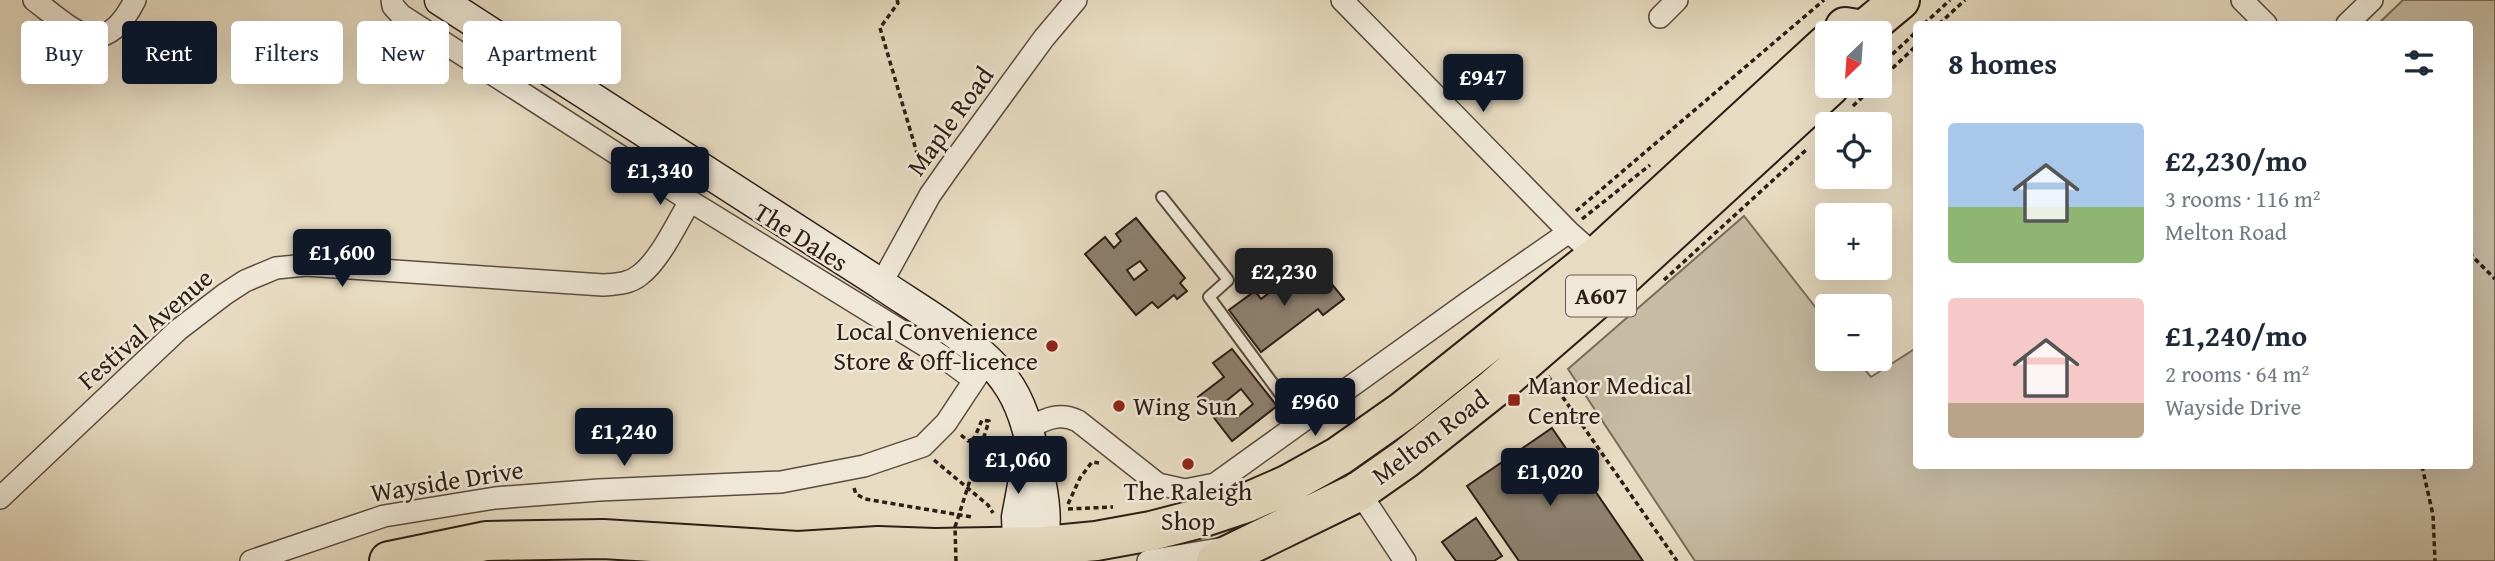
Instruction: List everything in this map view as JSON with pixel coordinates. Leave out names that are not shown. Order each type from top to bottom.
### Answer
[{"type":"highway","name":"Melton Road","points":[[1875,21],[1900,0]]},
{"type":"highway","name":"Melton Road","points":[[1856,21],[1923,0]]},
{"type":"highway","name":"Melton Road","points":[[1030,555],[1151,531],[1201,518],[1246,503],[1287,485],[1339,456],[1403,411],[1815,52]]},
{"type":"highway","name":"Melton Road","points":[[1216,561],[1358,492],[1405,460],[1455,420],[1587,248],[1815,96]]},
{"type":"highway","name":"A607","points":[[389,561],[486,541],[603,539],[798,551],[878,546],[1030,555]]},
{"type":"street","points":[[34,0],[86,36],[114,32],[135,0]]},
{"type":"street","name":"The Dales","points":[[392,0],[393,6],[401,15],[690,201],[942,356],[981,370]]},
{"type":"street","points":[[440,0],[938,322],[981,370],[1005,380],[1030,435],[1018,505],[1030,555]]},
{"type":"street","name":"Maple Road","points":[[881,284],[930,195],[1044,38],[1076,0]]},
{"type":"street","points":[[1030,435],[1052,417],[1069,417],[1158,484],[1185,490],[1215,484],[1301,422],[1587,248],[1342,0]]},
{"type":"street","points":[[1660,17],[1677,0]]},
{"type":"street","points":[[2242,0],[2263,21]]},
{"type":"street","points":[[2350,21],[2372,0]]},
{"type":"street","name":"Festival Avenue","points":[[0,498],[178,330],[245,281],[276,268],[306,265],[621,284],[638,277],[651,265],[690,201]]},
{"type":"street","name":"Wayside Drive","points":[[251,561],[384,516],[495,498],[599,490],[782,482],[847,469],[923,446],[946,423],[981,370]]},
{"type":"street","points":[[1339,456],[1358,492],[1405,561]]},
{"type":"street","points":[[1148,561],[1255,543]]},
{"type":"street","name":"A607","points":[[798,551],[836,561]]},
{"type":"lane","points":[[1162,197],[1228,280],[1209,297],[1301,422]]},
{"type":"path","points":[[897,0],[898,3],[880,27],[930,195]]},
{"type":"path","points":[[1927,21],[1950,0]]},
{"type":"path","points":[[1942,21],[1965,0]]},
{"type":"path","points":[[1892,55],[1913,35]]},
{"type":"path","points":[[1587,248],[1587,200],[1815,46]]},
{"type":"path","points":[[1892,69],[1913,49]]},
{"type":"path","points":[[2473,257],[2495,279]]},
{"type":"path","points":[[1547,374],[1677,561]]},
{"type":"path","points":[[956,561],[955,527],[989,421],[982,420],[974,439]]},
{"type":"path","points":[[923,446],[937,464],[988,505],[996,516],[987,517]]},
{"type":"path","points":[[1066,509],[1080,478],[1091,462],[1118,467],[1126,458]]},
{"type":"path","points":[[847,469],[856,494],[865,499],[978,518]]},
{"type":"path","points":[[2422,469],[2434,515],[2435,561]]},
{"type":"shaded area","points":[[2403,0],[2495,0],[2495,561],[1695,561],[1568,369],[1744,216],[1815,307],[1815,371],[1866,371],[1871,377],[1880,371],[1892,371],[1892,363],[1913,350],[1913,469],[2473,469],[2473,21],[2381,21]]},
{"type":"building","points":[[1136,218],[1185,278],[1180,283],[1187,291],[1177,299],[1174,295],[1158,308],[1152,302],[1136,315],[1085,254],[1105,237],[1114,248],[1121,241],[1116,234]],"holes":[[[1140,261],[1147,270],[1134,280],[1127,270]]]},
{"type":"building","points":[[1302,267],[1316,286],[1327,278],[1344,299],[1323,315],[1318,309],[1261,352],[1229,310],[1255,291],[1261,299]]},
{"type":"building","points":[[1232,349],[1277,406],[1232,441],[1198,397],[1224,377],[1213,363]],"holes":[[[1241,389],[1253,404],[1237,417],[1225,402]]]},
{"type":"building","points":[[1552,428],[1643,561],[1519,561],[1467,486]]},
{"type":"building","points":[[1476,518],[1502,556],[1494,561],[1456,561],[1442,542]]},
{"type":"place","name":"Local Convenience Store & Off-licence","points":[[1052,346]]},
{"type":"place","name":"Manor Medical Centre","points":[[1514,400]]},
{"type":"place","name":"Wing Sun","points":[[1119,406]]},
{"type":"place","name":"The Raleigh Shop","points":[[1188,464]]}]
